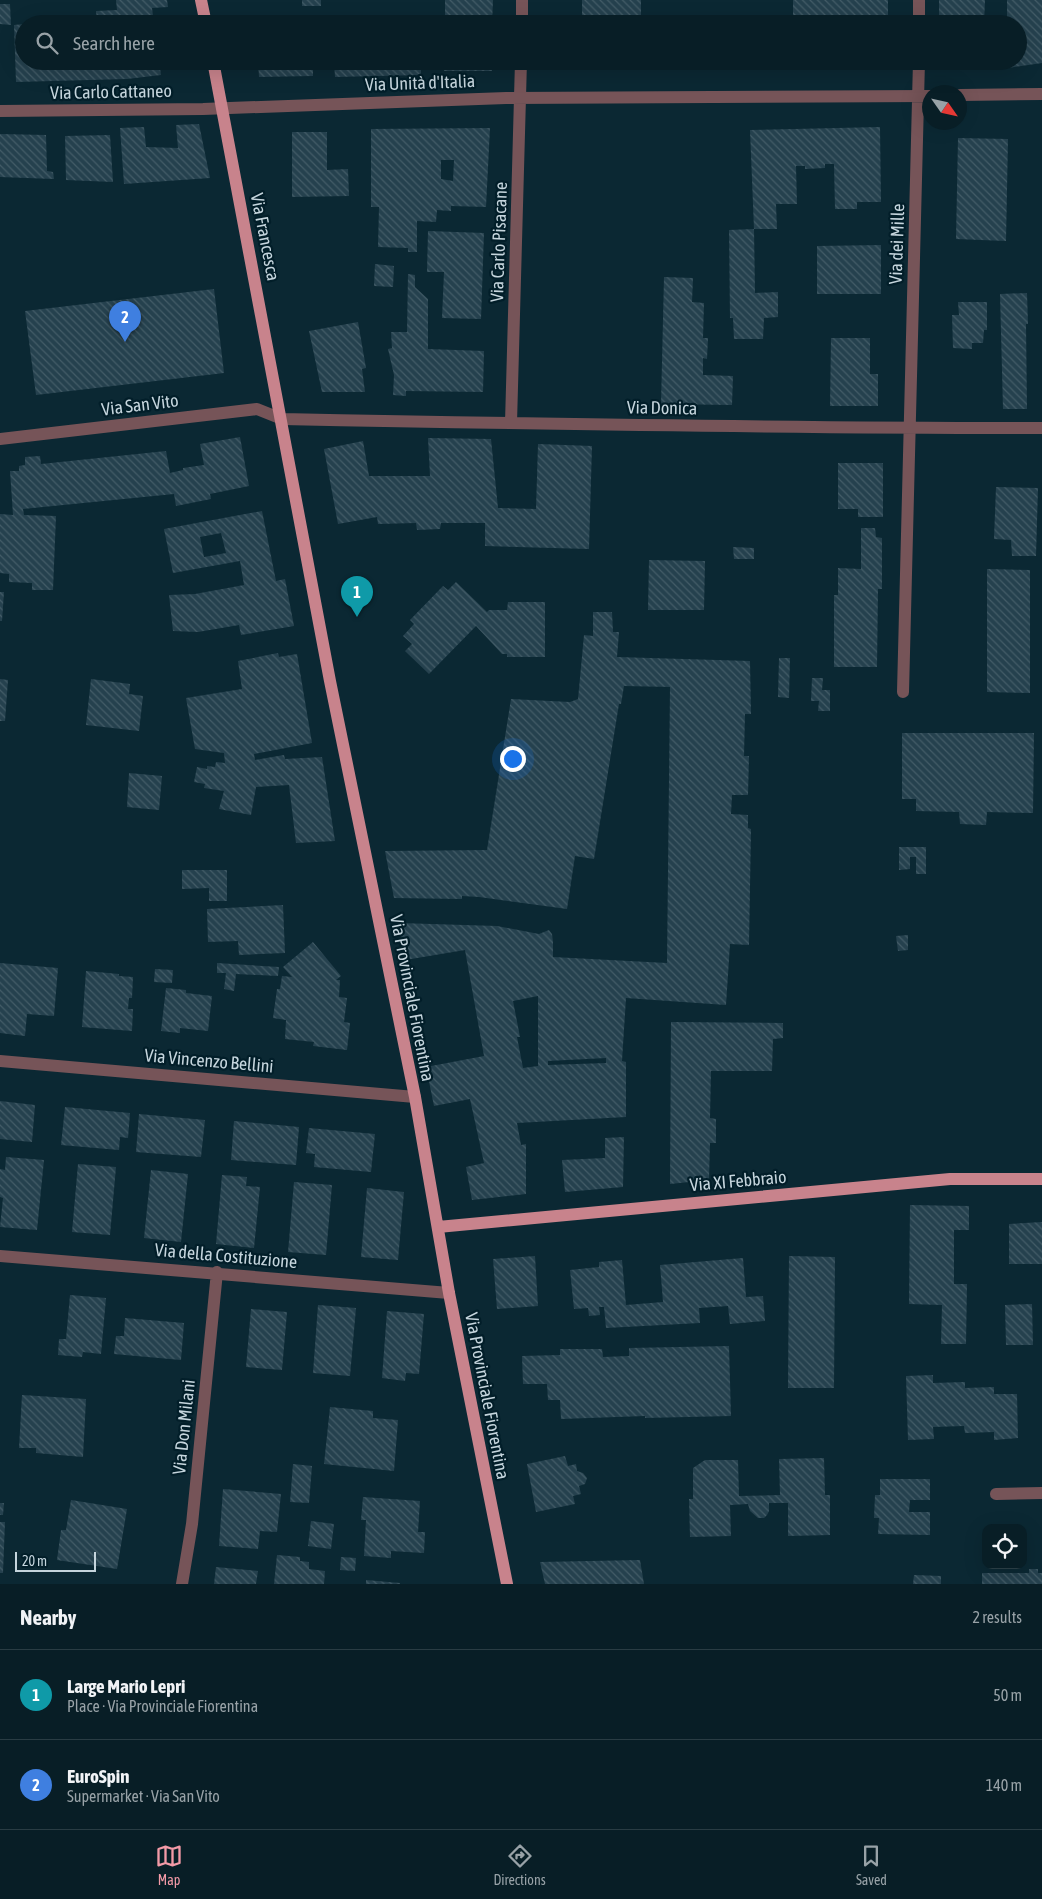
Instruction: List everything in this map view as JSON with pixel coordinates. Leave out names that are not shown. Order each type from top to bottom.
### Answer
[{"type":"main road","points":[[201,0],[204,15]]},
{"type":"main road","name":"Via Francesca","points":[[215,70],[282,418]]},
{"type":"main road","name":"Via Provinciale Fiorentina","points":[[282,418],[330,681],[415,1097],[449,1293],[507,1584]]},
{"type":"main road","name":"Via XI Febbraio","points":[[438,1227],[950,1179],[1042,1179]]},
{"type":"street","points":[[522,0],[522,15]]},
{"type":"street","points":[[919,0],[919,15]]},
{"type":"street","name":"Via Carlo Pisacane","points":[[511,423],[521,70]]},
{"type":"street","name":"Via dei Mille","points":[[920,70],[922,85]]},
{"type":"street","points":[[967,95],[1042,94]]},
{"type":"street","name":"Via Unità d'Italia","points":[[223,107],[520,98],[922,96]]},
{"type":"street","name":"Via Carlo Cattaneo","points":[[0,111],[223,107]]},
{"type":"street","name":"Via dei Mille","points":[[902,692],[910,428],[923,130]]},
{"type":"street","name":"Via San Vito","points":[[0,439],[256,409],[282,418]]},
{"type":"street","name":"Via Donica","points":[[282,418],[511,423],[1042,428]]},
{"type":"street","name":"Via Vincenzo Bellini","points":[[0,1061],[415,1097]]},
{"type":"street","name":"Via della Costituzione","points":[[0,1256],[218,1272],[449,1293]]},
{"type":"street","name":"Via Don Milani","points":[[182,1584],[192,1524],[218,1272]]},
{"type":"street","points":[[996,1494],[1042,1493]]},
{"type":"building","points":[[116,0],[167,0],[168,7],[152,8],[153,15],[96,15],[96,11],[117,10]]},
{"type":"building","points":[[302,0],[321,0],[321,6],[302,6]]},
{"type":"building","points":[[445,0],[493,0],[492,15],[445,15]]},
{"type":"building","points":[[582,0],[641,0],[641,15],[582,15]]},
{"type":"building","points":[[793,0],[888,0],[888,15],[793,15]]},
{"type":"building","points":[[939,0],[985,0],[984,15],[939,15]]},
{"type":"building","points":[[1007,0],[1042,0],[1042,63],[1027,65],[1027,15],[1007,15]]},
{"type":"building","points":[[0,4],[10,4],[11,25],[0,24]]},
{"type":"building","points":[[16,70],[160,70],[161,75],[127,79],[16,82]]},
{"type":"building","points":[[259,70],[313,70],[313,76],[259,77]]},
{"type":"building","points":[[335,70],[421,70],[421,75],[335,77]]},
{"type":"building","points":[[444,70],[492,70],[492,71]]},
{"type":"building","points":[[199,124],[210,178],[124,184],[120,128],[144,127],[146,147],[178,148],[176,125]]},
{"type":"building","points":[[880,127],[881,202],[857,202],[857,209],[835,209],[834,164],[825,164],[825,168],[805,169],[805,166],[796,166],[797,204],[776,204],[777,229],[754,229],[750,130]]},
{"type":"building","points":[[490,128],[486,207],[451,206],[451,211],[437,210],[436,222],[417,221],[417,252],[408,252],[408,248],[378,247],[379,207],[371,207],[371,129]],"holes":[[[441,160],[454,160],[453,181],[441,179]]]},
{"type":"building","points":[[292,132],[327,132],[327,170],[348,169],[349,196],[292,197]]},
{"type":"building","points":[[0,134],[46,135],[47,171],[53,172],[54,179],[0,177]]},
{"type":"building","points":[[110,135],[113,182],[66,180],[65,136]]},
{"type":"building","points":[[958,138],[1008,139],[1006,241],[956,239]]},
{"type":"building","points":[[754,229],[755,293],[778,292],[778,317],[764,318],[763,339],[734,339],[733,318],[730,318],[729,230]]},
{"type":"building","points":[[428,231],[484,233],[481,319],[442,318],[444,272],[427,272]]},
{"type":"building","points":[[881,245],[881,294],[817,294],[817,246]]},
{"type":"building","points":[[375,264],[394,266],[393,287],[374,286]]},
{"type":"building","points":[[408,274],[415,275],[415,287],[428,299],[428,349],[484,351],[483,392],[406,391],[406,396],[393,395],[394,375],[388,349],[392,348],[391,332],[407,332]]},
{"type":"building","points":[[664,277],[693,278],[692,302],[704,303],[703,338],[708,338],[707,359],[703,358],[703,375],[733,376],[732,405],[661,404]]},
{"type":"building","points":[[214,289],[224,373],[36,395],[25,311]]},
{"type":"building","points":[[1027,293],[1027,409],[1003,409],[1000,294]]},
{"type":"building","points":[[958,302],[987,302],[987,330],[984,330],[983,343],[972,343],[972,349],[953,348],[952,315],[959,315]]},
{"type":"building","points":[[358,322],[366,368],[362,369],[365,392],[322,392],[309,331]]},
{"type":"building","points":[[831,338],[870,338],[870,374],[878,374],[878,406],[830,406]]},
{"type":"building","points":[[240,437],[249,486],[210,494],[211,499],[176,506],[174,494],[23,509],[24,515],[56,516],[53,590],[32,590],[32,583],[9,582],[9,574],[0,573],[0,514],[13,515],[10,471],[19,471],[19,466],[25,465],[25,457],[40,456],[41,464],[166,451],[170,473],[183,470],[183,468],[204,465],[200,444]]},
{"type":"building","points":[[428,438],[491,439],[498,508],[536,509],[538,444],[592,446],[589,549],[485,546],[485,523],[441,523],[440,529],[417,530],[416,523],[378,524],[377,517],[338,524],[324,449],[363,441],[369,476],[430,476]]},
{"type":"building","points":[[838,463],[883,463],[883,517],[858,517],[858,509],[838,509]]},
{"type":"building","points":[[996,487],[1038,488],[1036,556],[1012,556],[1011,540],[994,539]]},
{"type":"building","points":[[262,511],[276,581],[285,579],[294,626],[241,635],[239,625],[198,632],[173,631],[169,595],[195,594],[244,585],[240,561],[173,573],[164,529]],"holes":[[[221,533],[226,553],[204,557],[200,537]]]},
{"type":"building","points":[[861,528],[875,528],[876,537],[882,538],[882,589],[878,589],[877,667],[834,667],[834,595],[838,595],[838,568],[861,569]]},
{"type":"building","points":[[733,547],[754,548],[754,559],[734,559]]},
{"type":"building","points":[[649,560],[705,561],[704,610],[648,610]]},
{"type":"building","points":[[987,569],[1030,570],[1030,693],[987,692]]},
{"type":"building","points":[[456,582],[487,612],[489,610],[507,610],[508,602],[545,602],[545,657],[507,657],[507,654],[502,654],[476,626],[429,674],[405,651],[412,644],[403,636],[414,624],[410,620],[443,586],[448,590]]},
{"type":"building","points":[[0,592],[4,592],[2,621],[0,621]]},
{"type":"building","points":[[593,612],[612,612],[613,632],[619,632],[617,657],[750,661],[751,714],[745,714],[744,756],[749,756],[748,795],[732,795],[731,814],[748,815],[748,828],[751,829],[749,945],[730,944],[726,1005],[626,998],[622,1061],[626,1062],[626,1117],[517,1123],[521,1145],[526,1144],[526,1194],[472,1200],[466,1167],[484,1163],[470,1099],[434,1106],[426,1067],[484,1056],[465,950],[405,960],[399,923],[497,926],[539,934],[549,930],[552,934],[553,957],[667,963],[670,687],[624,686],[621,704],[619,704],[594,859],[575,856],[567,909],[479,897],[462,896],[462,899],[394,898],[385,851],[487,850],[511,699],[570,702],[578,699],[584,635],[593,636]],"holes":[[[538,996],[538,1066],[523,1068],[517,1037],[520,1037],[513,1001]],[[606,1058],[606,1063],[548,1065],[548,1061]]]},
{"type":"building","points":[[278,653],[279,657],[297,654],[312,743],[254,754],[255,760],[284,755],[285,759],[322,757],[335,841],[296,843],[289,785],[256,787],[251,815],[219,809],[224,791],[204,788],[205,784],[194,782],[197,767],[207,769],[207,766],[215,767],[216,762],[225,763],[224,753],[195,749],[186,698],[242,689],[238,661]]},
{"type":"building","points":[[779,658],[790,658],[789,698],[778,697]]},
{"type":"building","points":[[812,678],[823,678],[822,690],[830,690],[830,711],[818,711],[819,701],[811,701]]},
{"type":"building","points":[[0,679],[8,680],[5,721],[0,721]]},
{"type":"building","points":[[91,679],[130,684],[129,694],[143,696],[139,731],[86,725]]},
{"type":"building","points":[[902,733],[1034,733],[1033,813],[987,812],[986,825],[960,824],[959,812],[916,811],[916,799],[902,799]]},
{"type":"building","points":[[129,773],[162,776],[159,810],[127,807]]},
{"type":"building","points":[[899,847],[926,847],[926,874],[916,874],[916,857],[910,857],[910,869],[899,870]]},
{"type":"building","points":[[182,870],[227,870],[227,901],[209,901],[209,888],[182,889]]},
{"type":"building","points":[[283,905],[285,953],[239,955],[238,941],[208,942],[207,909]]},
{"type":"building","points":[[908,935],[908,950],[898,951],[896,936]]},
{"type":"building","points":[[313,942],[341,976],[336,980],[340,980],[339,997],[347,998],[344,1022],[350,1023],[347,1050],[313,1046],[314,1042],[285,1039],[286,1020],[273,1018],[277,989],[280,989],[282,976],[292,977],[283,967]]},
{"type":"building","points":[[0,963],[58,968],[54,1016],[27,1014],[25,1036],[0,1033]]},
{"type":"building","points":[[217,963],[279,967],[278,976],[236,974],[234,991],[224,989],[226,973],[217,973]]},
{"type":"building","points":[[155,969],[173,970],[172,983],[154,982]]},
{"type":"building","points":[[86,971],[133,977],[132,998],[129,998],[128,1009],[133,1009],[132,1031],[82,1027]]},
{"type":"building","points":[[166,988],[212,996],[208,1031],[180,1028],[180,1033],[161,1031]]},
{"type":"building","points":[[671,1022],[783,1023],[783,1038],[773,1039],[772,1071],[711,1071],[710,1118],[716,1119],[716,1143],[710,1143],[709,1180],[670,1184]]},
{"type":"building","points":[[0,1101],[35,1105],[32,1142],[0,1139]]},
{"type":"building","points":[[65,1107],[130,1113],[128,1138],[120,1137],[119,1150],[61,1145]]},
{"type":"building","points":[[139,1114],[205,1120],[201,1157],[136,1152]]},
{"type":"building","points":[[234,1121],[299,1127],[296,1165],[231,1160]]},
{"type":"building","points":[[309,1128],[375,1134],[371,1172],[314,1167],[315,1154],[306,1153]]},
{"type":"building","points":[[624,1137],[623,1187],[565,1192],[562,1160],[605,1158],[605,1138]]},
{"type":"building","points":[[6,1157],[44,1160],[37,1230],[0,1227],[3,1198],[0,1197],[0,1169],[5,1170]]},
{"type":"building","points":[[78,1164],[116,1167],[110,1235],[72,1232]]},
{"type":"building","points":[[151,1170],[188,1174],[181,1242],[144,1238]]},
{"type":"building","points":[[222,1175],[247,1177],[246,1186],[260,1187],[254,1248],[216,1244]]},
{"type":"building","points":[[294,1182],[332,1185],[326,1255],[288,1252]]},
{"type":"building","points":[[367,1188],[404,1192],[398,1260],[361,1257]]},
{"type":"building","points":[[910,1205],[969,1206],[969,1230],[954,1230],[954,1284],[967,1284],[966,1344],[941,1344],[942,1305],[909,1304]]},
{"type":"building","points":[[1042,1222],[1042,1264],[1009,1264],[1009,1224]]},
{"type":"building","points":[[535,1256],[538,1306],[497,1309],[493,1259]]},
{"type":"building","points":[[789,1256],[835,1257],[834,1388],[788,1388]]},
{"type":"building","points":[[743,1258],[746,1297],[763,1296],[765,1321],[730,1324],[728,1306],[699,1308],[700,1323],[606,1328],[604,1307],[599,1307],[600,1315],[589,1316],[588,1308],[574,1309],[570,1270],[599,1267],[599,1262],[622,1260],[626,1305],[663,1302],[660,1265]]},
{"type":"building","points":[[70,1295],[106,1298],[101,1354],[83,1352],[82,1357],[58,1355],[59,1339],[66,1339]]},
{"type":"building","points":[[1032,1304],[1033,1345],[1006,1345],[1005,1305]]},
{"type":"building","points":[[318,1305],[356,1308],[350,1376],[313,1373]]},
{"type":"building","points":[[251,1309],[287,1312],[282,1370],[246,1367]]},
{"type":"building","points":[[387,1311],[424,1314],[419,1374],[406,1373],[405,1381],[382,1378]]},
{"type":"building","points":[[125,1318],[184,1323],[181,1360],[114,1354],[116,1336],[124,1336]]},
{"type":"building","points":[[729,1346],[731,1416],[645,1418],[645,1416],[561,1419],[560,1400],[548,1400],[547,1384],[523,1384],[522,1356],[560,1355],[560,1349],[602,1349],[603,1357],[629,1356],[629,1348]]},
{"type":"building","points":[[933,1375],[933,1383],[965,1382],[965,1388],[994,1387],[994,1394],[1017,1394],[1018,1438],[994,1440],[994,1432],[965,1433],[964,1426],[933,1427],[934,1439],[908,1440],[906,1376]]},
{"type":"building","points":[[22,1395],[86,1399],[83,1457],[36,1453],[36,1448],[19,1448]]},
{"type":"building","points":[[330,1407],[373,1411],[373,1418],[398,1420],[394,1471],[324,1464]]},
{"type":"building","points":[[565,1456],[568,1466],[576,1464],[577,1471],[583,1473],[587,1478],[585,1484],[579,1486],[581,1494],[573,1496],[575,1504],[536,1512],[527,1464]]},
{"type":"building","points":[[824,1458],[825,1495],[830,1495],[830,1535],[788,1536],[788,1503],[769,1503],[769,1511],[764,1518],[758,1518],[750,1511],[748,1504],[730,1505],[731,1536],[690,1537],[689,1499],[693,1499],[693,1468],[705,1460],[738,1460],[739,1496],[780,1495],[779,1459]]},
{"type":"building","points":[[293,1464],[312,1466],[309,1503],[290,1502]]},
{"type":"building","points":[[880,1479],[930,1479],[930,1500],[910,1500],[909,1512],[930,1512],[930,1535],[878,1534],[879,1518],[874,1518],[875,1495],[880,1495]]},
{"type":"building","points":[[223,1489],[281,1494],[277,1532],[260,1531],[258,1549],[219,1546]]},
{"type":"building","points":[[363,1497],[420,1501],[418,1532],[425,1532],[424,1553],[391,1551],[391,1558],[364,1556],[366,1520],[361,1520]]},
{"type":"building","points":[[71,1500],[127,1509],[117,1569],[57,1560],[61,1530],[66,1530]]},
{"type":"building","points":[[0,1503],[4,1503],[3,1515],[0,1515]]},
{"type":"building","points":[[311,1521],[334,1524],[331,1549],[308,1546]]},
{"type":"building","points":[[0,1522],[5,1522],[3,1573],[0,1573]]},
{"type":"building","points":[[277,1555],[300,1557],[300,1561],[309,1562],[309,1569],[325,1571],[324,1584],[274,1584]]},
{"type":"building","points":[[341,1557],[356,1558],[355,1571],[340,1570]]},
{"type":"building","points":[[640,1560],[644,1584],[545,1584],[540,1562]]},
{"type":"building","points":[[216,1567],[258,1571],[256,1584],[214,1584]]},
{"type":"building","points":[[1029,1569],[1038,1569],[1038,1573],[1042,1573],[1042,1584],[982,1584],[982,1573],[1029,1573]]},
{"type":"building","points":[[914,1575],[941,1576],[941,1584],[913,1584]]},
{"type":"building","points":[[366,1580],[400,1583],[400,1584],[366,1584]]},
{"type":"place","name":"EuroSpin","points":[[125,342]]},
{"type":"place","name":"Large Mario Lepri","points":[[357,617]]}]
